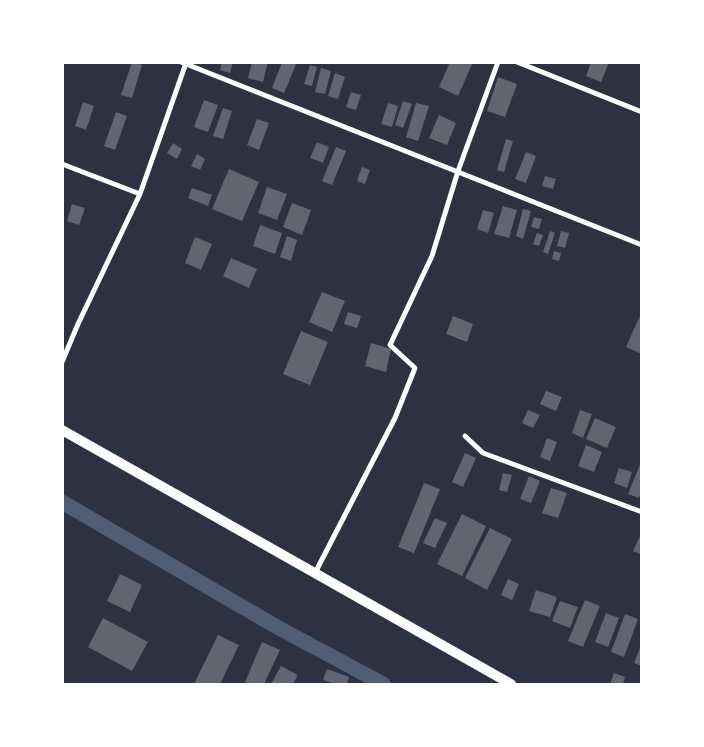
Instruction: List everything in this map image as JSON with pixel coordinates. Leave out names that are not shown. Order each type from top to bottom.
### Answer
[{"type":"main road","points":[[62,430],[511,684]]},
{"type":"street","points":[[315,573],[395,418],[415,368],[390,345],[432,256],[458,171],[498,62]]},
{"type":"street","points":[[517,62],[642,112]]},
{"type":"street","points":[[62,362],[140,194],[184,63],[642,245]]},
{"type":"street","points":[[62,164],[140,194]]},
{"type":"street","points":[[465,436],[483,453],[642,512]]},
{"type":"building","points":[[132,62],[142,65],[132,98],[121,95]]},
{"type":"building","points":[[222,62],[233,62],[230,73],[220,70]]},
{"type":"building","points":[[252,62],[268,62],[263,82],[248,78]]},
{"type":"building","points":[[282,62],[297,62],[284,93],[272,88]]},
{"type":"building","points":[[450,62],[473,62],[458,96],[439,87]]},
{"type":"building","points":[[591,62],[609,62],[601,82],[586,76]]},
{"type":"building","points":[[310,65],[317,67],[312,86],[304,84]]},
{"type":"building","points":[[321,68],[331,71],[325,94],[315,92]]},
{"type":"building","points":[[335,73],[345,77],[338,99],[328,96]]},
{"type":"building","points":[[498,77],[517,84],[505,117],[487,111]]},
{"type":"building","points":[[351,92],[361,95],[356,110],[346,107]]},
{"type":"building","points":[[204,100],[218,105],[208,132],[194,127]]},
{"type":"building","points":[[403,101],[412,104],[403,128],[395,125]]},
{"type":"building","points":[[83,102],[94,106],[86,130],[75,126]]},
{"type":"building","points":[[388,103],[398,106],[392,127],[381,124]]},
{"type":"building","points":[[416,103],[429,106],[418,141],[406,137]]},
{"type":"building","points":[[223,108],[232,111],[223,139],[213,136]]},
{"type":"building","points":[[116,112],[127,116],[115,150],[104,146]]},
{"type":"building","points":[[439,115],[456,123],[447,145],[429,138]]},
{"type":"building","points":[[257,119],[269,123],[259,150],[247,145]]},
{"type":"building","points":[[506,139],[513,141],[504,172],[497,170]]},
{"type":"building","points":[[317,142],[329,147],[323,163],[310,158]]},
{"type":"building","points":[[173,143],[182,149],[177,159],[167,153]]},
{"type":"building","points":[[336,147],[346,151],[332,185],[322,181]]},
{"type":"building","points":[[526,152],[536,156],[526,183],[515,179]]},
{"type":"building","points":[[197,154],[205,159],[200,170],[191,166]]},
{"type":"building","points":[[362,167],[370,170],[365,184],[357,181]]},
{"type":"building","points":[[229,169],[259,182],[242,221],[212,209]]},
{"type":"building","points":[[545,176],[556,179],[553,189],[542,186]]},
{"type":"building","points":[[267,187],[287,194],[277,220],[258,213]]},
{"type":"building","points":[[192,188],[212,195],[208,206],[188,198]]},
{"type":"building","points":[[292,203],[311,210],[302,235],[283,227]]},
{"type":"building","points":[[72,204],[85,208],[79,225],[67,221]]},
{"type":"building","points":[[503,206],[517,210],[509,238],[494,234]]},
{"type":"building","points":[[523,209],[531,211],[523,239],[516,236]]},
{"type":"building","points":[[483,210],[494,213],[488,233],[477,229]]},
{"type":"building","points":[[534,217],[542,219],[539,229],[531,227]]},
{"type":"building","points":[[260,225],[282,233],[275,254],[253,246]]},
{"type":"building","points":[[550,231],[555,233],[548,254],[543,252]]},
{"type":"building","points":[[561,231],[569,233],[565,248],[557,246]]},
{"type":"building","points":[[537,233],[543,235],[539,246],[533,244]]},
{"type":"building","points":[[287,236],[297,240],[291,261],[280,257]]},
{"type":"building","points":[[195,237],[212,244],[201,270],[185,263]]},
{"type":"building","points":[[554,251],[561,253],[559,261],[552,259]]},
{"type":"building","points":[[231,258],[257,269],[249,288],[223,276]]},
{"type":"building","points":[[322,292],[345,301],[332,332],[309,322]]},
{"type":"building","points":[[642,311],[642,354],[626,347]]},
{"type":"building","points":[[348,312],[361,316],[357,328],[344,324]]},
{"type":"building","points":[[453,316],[473,324],[467,342],[446,334]]},
{"type":"building","points":[[301,331],[328,342],[310,385],[283,374]]},
{"type":"building","points":[[371,343],[391,349],[386,372],[365,366]]},
{"type":"building","points":[[546,391],[562,397],[556,411],[540,404]]},
{"type":"building","points":[[528,410],[540,415],[533,428],[522,423]]},
{"type":"building","points":[[580,410],[592,414],[583,438],[572,433]]},
{"type":"building","points":[[595,418],[616,427],[607,448],[586,439]]},
{"type":"building","points":[[547,438],[557,442],[550,461],[540,457]]},
{"type":"building","points":[[586,445],[602,452],[594,472],[578,466]]},
{"type":"building","points":[[465,453],[476,458],[463,487],[452,482]]},
{"type":"building","points":[[641,462],[642,491],[639,498],[628,494]]},
{"type":"building","points":[[619,468],[632,472],[627,488],[614,483]]},
{"type":"building","points":[[503,473],[512,475],[507,492],[499,490]]},
{"type":"building","points":[[529,476],[540,481],[531,503],[520,499]]},
{"type":"building","points":[[424,483],[440,489],[414,553],[398,547]]},
{"type":"building","points":[[551,488],[567,493],[558,518],[542,513]]},
{"type":"building","points":[[462,514],[486,526],[462,576],[437,564]]},
{"type":"building","points":[[435,518],[447,523],[435,548],[423,543]]},
{"type":"building","points":[[490,528],[512,539],[487,590],[465,578]]},
{"type":"building","points":[[642,532],[642,555],[633,551]]},
{"type":"building","points":[[120,574],[142,585],[130,612],[107,601]]},
{"type":"building","points":[[508,579],[519,584],[512,600],[501,595]]},
{"type":"building","points":[[536,590],[557,597],[550,617],[529,611]]},
{"type":"building","points":[[585,600],[600,606],[583,647],[568,641]]},
{"type":"building","points":[[560,601],[578,607],[570,628],[552,621]]},
{"type":"building","points":[[606,613],[619,618],[608,647],[595,642]]},
{"type":"building","points":[[625,614],[638,619],[624,657],[611,652]]},
{"type":"building","points":[[103,618],[148,642],[132,671],[88,647]]},
{"type":"building","points":[[218,635],[239,645],[220,684],[194,684]]},
{"type":"building","points":[[262,642],[280,650],[264,684],[245,682]]},
{"type":"building","points":[[642,643],[642,666],[634,663]]},
{"type":"building","points":[[281,666],[298,675],[293,684],[271,684]]},
{"type":"building","points":[[327,669],[349,677],[347,684],[335,684],[323,680]]},
{"type":"building","points":[[614,673],[625,677],[623,684],[610,684]]},
{"type":"waterway","points":[[62,502],[277,627],[383,684]]}]
